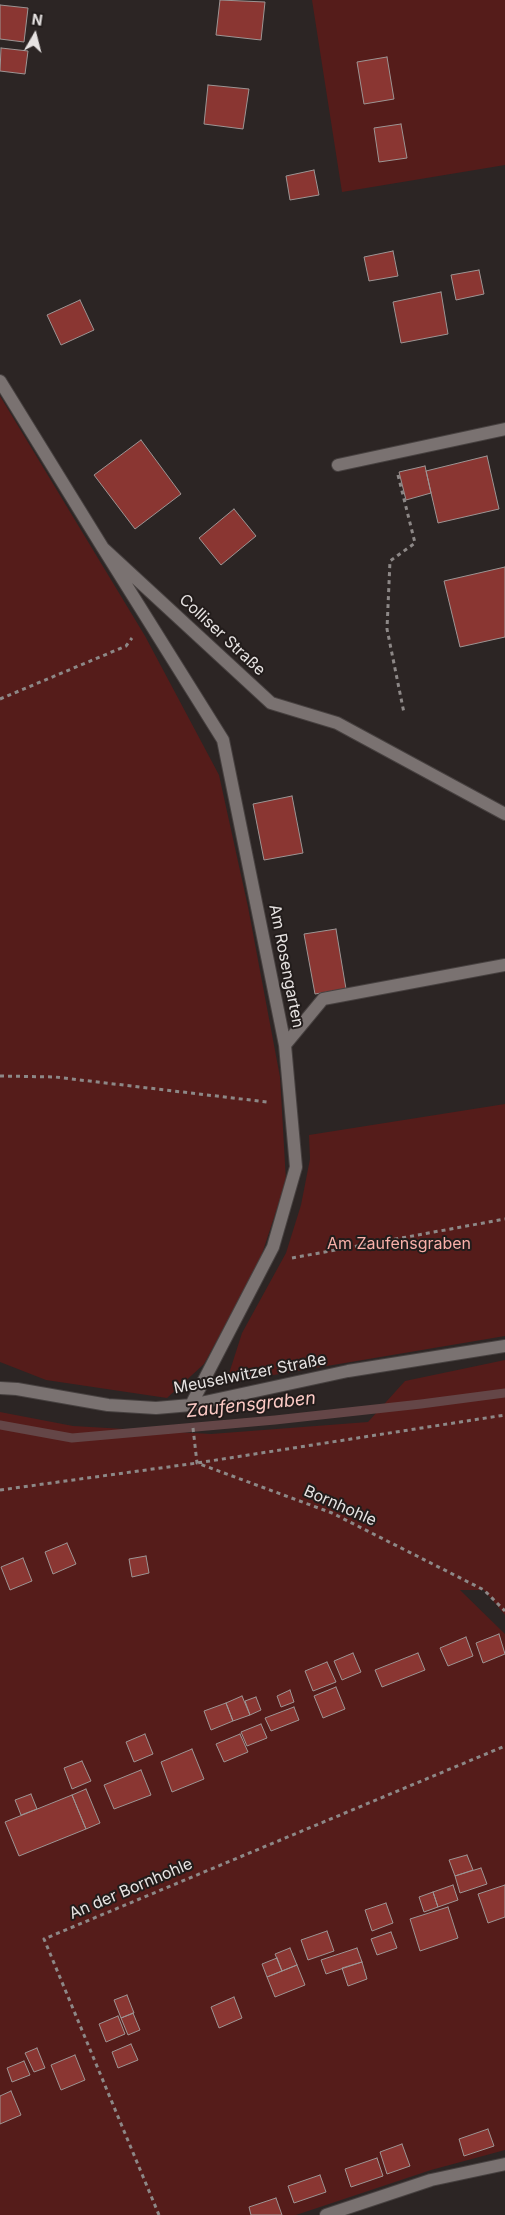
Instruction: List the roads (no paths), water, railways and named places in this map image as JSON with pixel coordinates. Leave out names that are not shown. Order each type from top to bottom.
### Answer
[{"type":"street","name":"Colliser Straße","points":[[0,381],[103,548],[271,702],[337,723],[505,814]]},
{"type":"street","points":[[338,465],[505,429]]},
{"type":"street","name":"Am Rosengarten","points":[[103,548],[223,740],[285,1045],[296,1167],[273,1247],[191,1405]]},
{"type":"street","points":[[285,1045],[323,1000],[505,965]]},
{"type":"street","name":"Meuselwitzer Straße","points":[[0,1388],[17,1389],[108,1405],[156,1408],[191,1405],[348,1371],[505,1346]]},
{"type":"street","points":[[326,2215],[431,2180],[505,2164]]},
{"type":"waterway","name":"Zaufensgraben","points":[[0,1425],[72,1438],[275,1420],[505,1393]]},
{"type":"park label","name":"Am Zaufensgraben","points":[[399,1244]]}]
